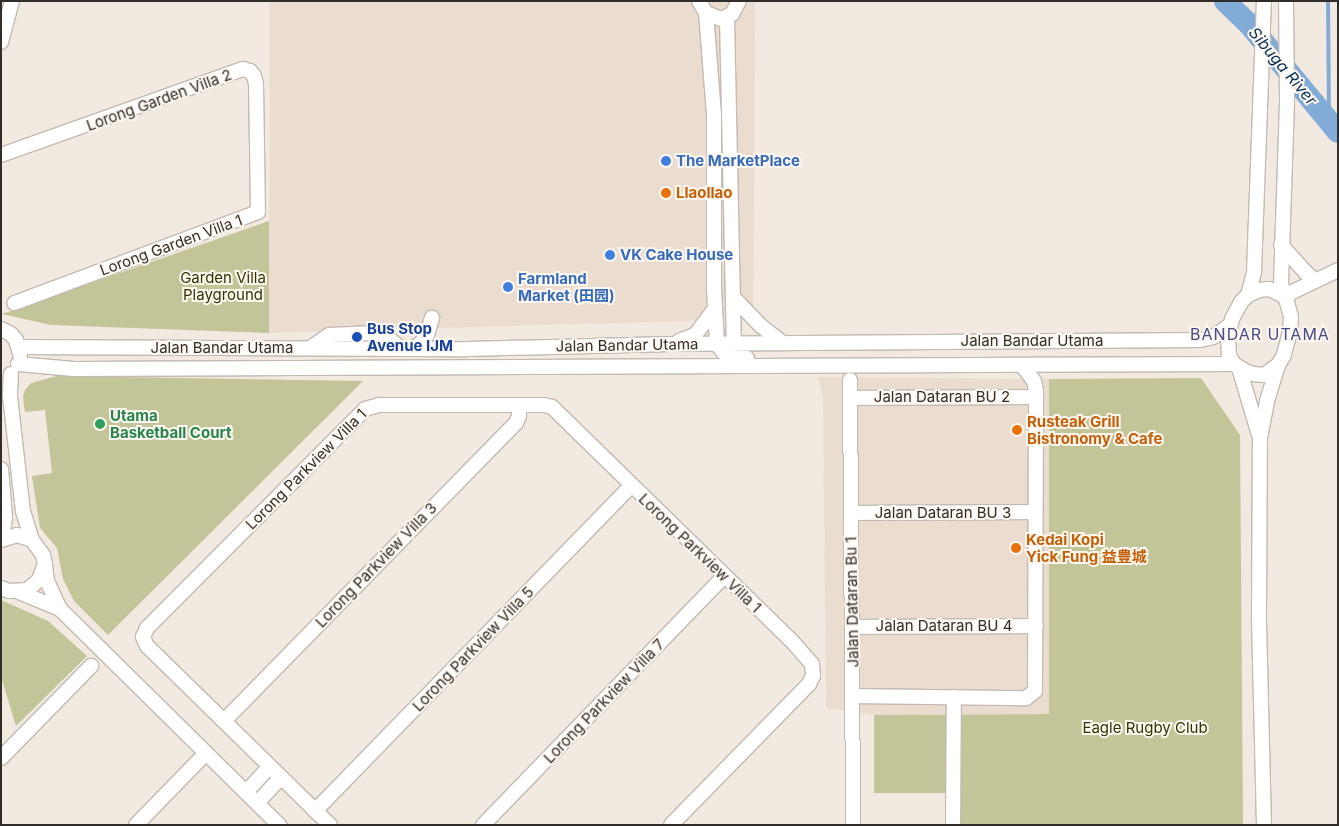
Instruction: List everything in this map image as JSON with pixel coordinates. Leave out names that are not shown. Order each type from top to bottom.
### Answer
[{"type":"street","points":[[1,42],[12,1]]},
{"type":"street","points":[[702,7],[716,18],[727,17],[737,9],[739,1]]},
{"type":"street","points":[[1264,825],[1259,615],[1260,438],[1267,401],[1278,365],[1284,356],[1290,332],[1291,317],[1281,283],[1287,102],[1286,1]]},
{"type":"street","points":[[1260,438],[1237,366],[1227,348],[1230,325],[1236,310],[1248,295],[1254,272],[1264,5]]},
{"type":"street","points":[[702,7],[714,114],[715,308],[720,348]]},
{"type":"street","points":[[727,17],[734,344]]},
{"type":"street","name":"Lorong Garden Villa 2","points":[[1,155],[243,70],[250,71],[256,84],[258,139]]},
{"type":"street","name":"Lorong Garden Villa 1","points":[[14,303],[258,212],[258,139]]},
{"type":"street","points":[[1281,245],[1305,272],[1315,280]]},
{"type":"street","points":[[1285,299],[1315,280],[1338,270]]},
{"type":"street","points":[[1285,299],[1338,277]]},
{"type":"street","points":[[1248,295],[1259,290],[1269,289],[1285,299]]},
{"type":"street","points":[[734,298],[760,326],[782,343]]},
{"type":"street","points":[[670,344],[695,335],[715,308]]},
{"type":"street","points":[[406,349],[420,344],[427,335],[432,318]]},
{"type":"street","name":"Jalan Bandar Utama","points":[[20,347],[443,349],[670,344],[720,348],[734,344],[782,343],[1200,340],[1213,337],[1230,325]]},
{"type":"street","points":[[1,329],[11,334],[20,347],[10,372],[10,396],[23,512],[32,540],[43,555],[48,581],[60,609]]},
{"type":"street","points":[[720,348],[736,358],[775,357],[798,366]]},
{"type":"street","points":[[655,366],[677,359],[699,359],[720,348]]},
{"type":"street","points":[[443,349],[466,368]]},
{"type":"street","points":[[852,696],[1026,698],[1035,691],[1035,397],[1034,381],[1022,365]]},
{"type":"street","points":[[1237,366],[1244,371],[1264,375],[1278,365]]},
{"type":"street","name":"Jalan Bandar Utama","points":[[10,372],[74,369],[655,366],[1237,366]]},
{"type":"street","points":[[832,366],[850,380],[857,371],[867,366]]},
{"type":"street","name":"Jalan Dataran Bu 1","points":[[850,380],[853,825]]},
{"type":"street","name":"Jalan Dataran BU 2","points":[[850,398],[1035,397]]},
{"type":"street","name":"Lorong Parkview Villa 1","points":[[330,825],[147,646],[143,637],[147,628],[365,409],[379,404],[544,405],[560,412],[631,486],[799,648],[812,664],[813,676],[804,689],[671,825]]},
{"type":"street","name":"Lorong Parkview Villa 3","points":[[224,721],[516,424],[519,416],[519,405]]},
{"type":"street","points":[[1,469],[5,517],[2,539],[17,535],[32,540]]},
{"type":"street","name":"Lorong Parkview Villa 5","points":[[316,811],[631,486]]},
{"type":"street","name":"Jalan Dataran BU 3","points":[[850,513],[1035,512]]},
{"type":"street","points":[[19,592],[34,586],[43,572],[44,564]]},
{"type":"street","name":"Lorong Parkview Villa 7","points":[[483,825],[724,576]]},
{"type":"street","points":[[1,588],[19,592],[60,609],[279,825]]},
{"type":"street","name":"Jalan Dataran BU 4","points":[[852,627],[1036,626]]},
{"type":"street","points":[[1,758],[91,666]]},
{"type":"street","points":[[953,825],[954,697]]},
{"type":"street","points":[[136,825],[206,753]]},
{"type":"street","points":[[246,792],[270,766]]},
{"type":"street","points":[[257,803],[281,777]]},
{"type":"shaded area","points":[[270,1],[755,1],[753,311],[686,321],[269,333]]},
{"type":"shaded area","points":[[817,377],[1049,379],[1049,714],[874,715],[826,708],[823,395]]},
{"type":"green space","name":"Garden Villa Playground","points":[[269,221],[269,333],[51,325],[2,314]]},
{"type":"green space","points":[[57,376],[363,381],[108,635],[74,601],[63,579],[57,548],[40,528],[32,476],[52,473],[45,410],[25,412],[23,397],[25,390],[31,383]]},
{"type":"green space","name":"Eagle Rugby Club","points":[[1201,378],[1240,435],[1243,825],[945,825],[945,793],[874,793],[874,715],[1049,714],[1049,379]]},
{"type":"green space","points":[[1,600],[48,621],[87,656],[16,726],[1,677]]},
{"type":"waterway","name":"Sibuga River","points":[[1225,1],[1248,23],[1338,132]]},
{"type":"waterway","points":[[1328,1],[1329,122]]},
{"type":"place","name":"The MarketPlace","points":[[666,161]]},
{"type":"place","name":"Llaollao","points":[[666,193]]},
{"type":"place","name":"VK Cake House","points":[[610,255]]},
{"type":"place","name":"Farmland Market (田园)","points":[[508,287]]},
{"type":"place","name":"Bus Stop Avenue IJM","points":[[357,337]]},
{"type":"place","name":"Utama Basketball Court","points":[[100,424]]},
{"type":"place","name":"Rusteak Grill Bistronomy & Cafe","points":[[1017,430]]},
{"type":"place","name":"Kedai Kopi Yick Fung 益豊城","points":[[1016,548]]},
{"type":"district","name":"BANDAR UTAMA","points":[[1260,334]]}]
